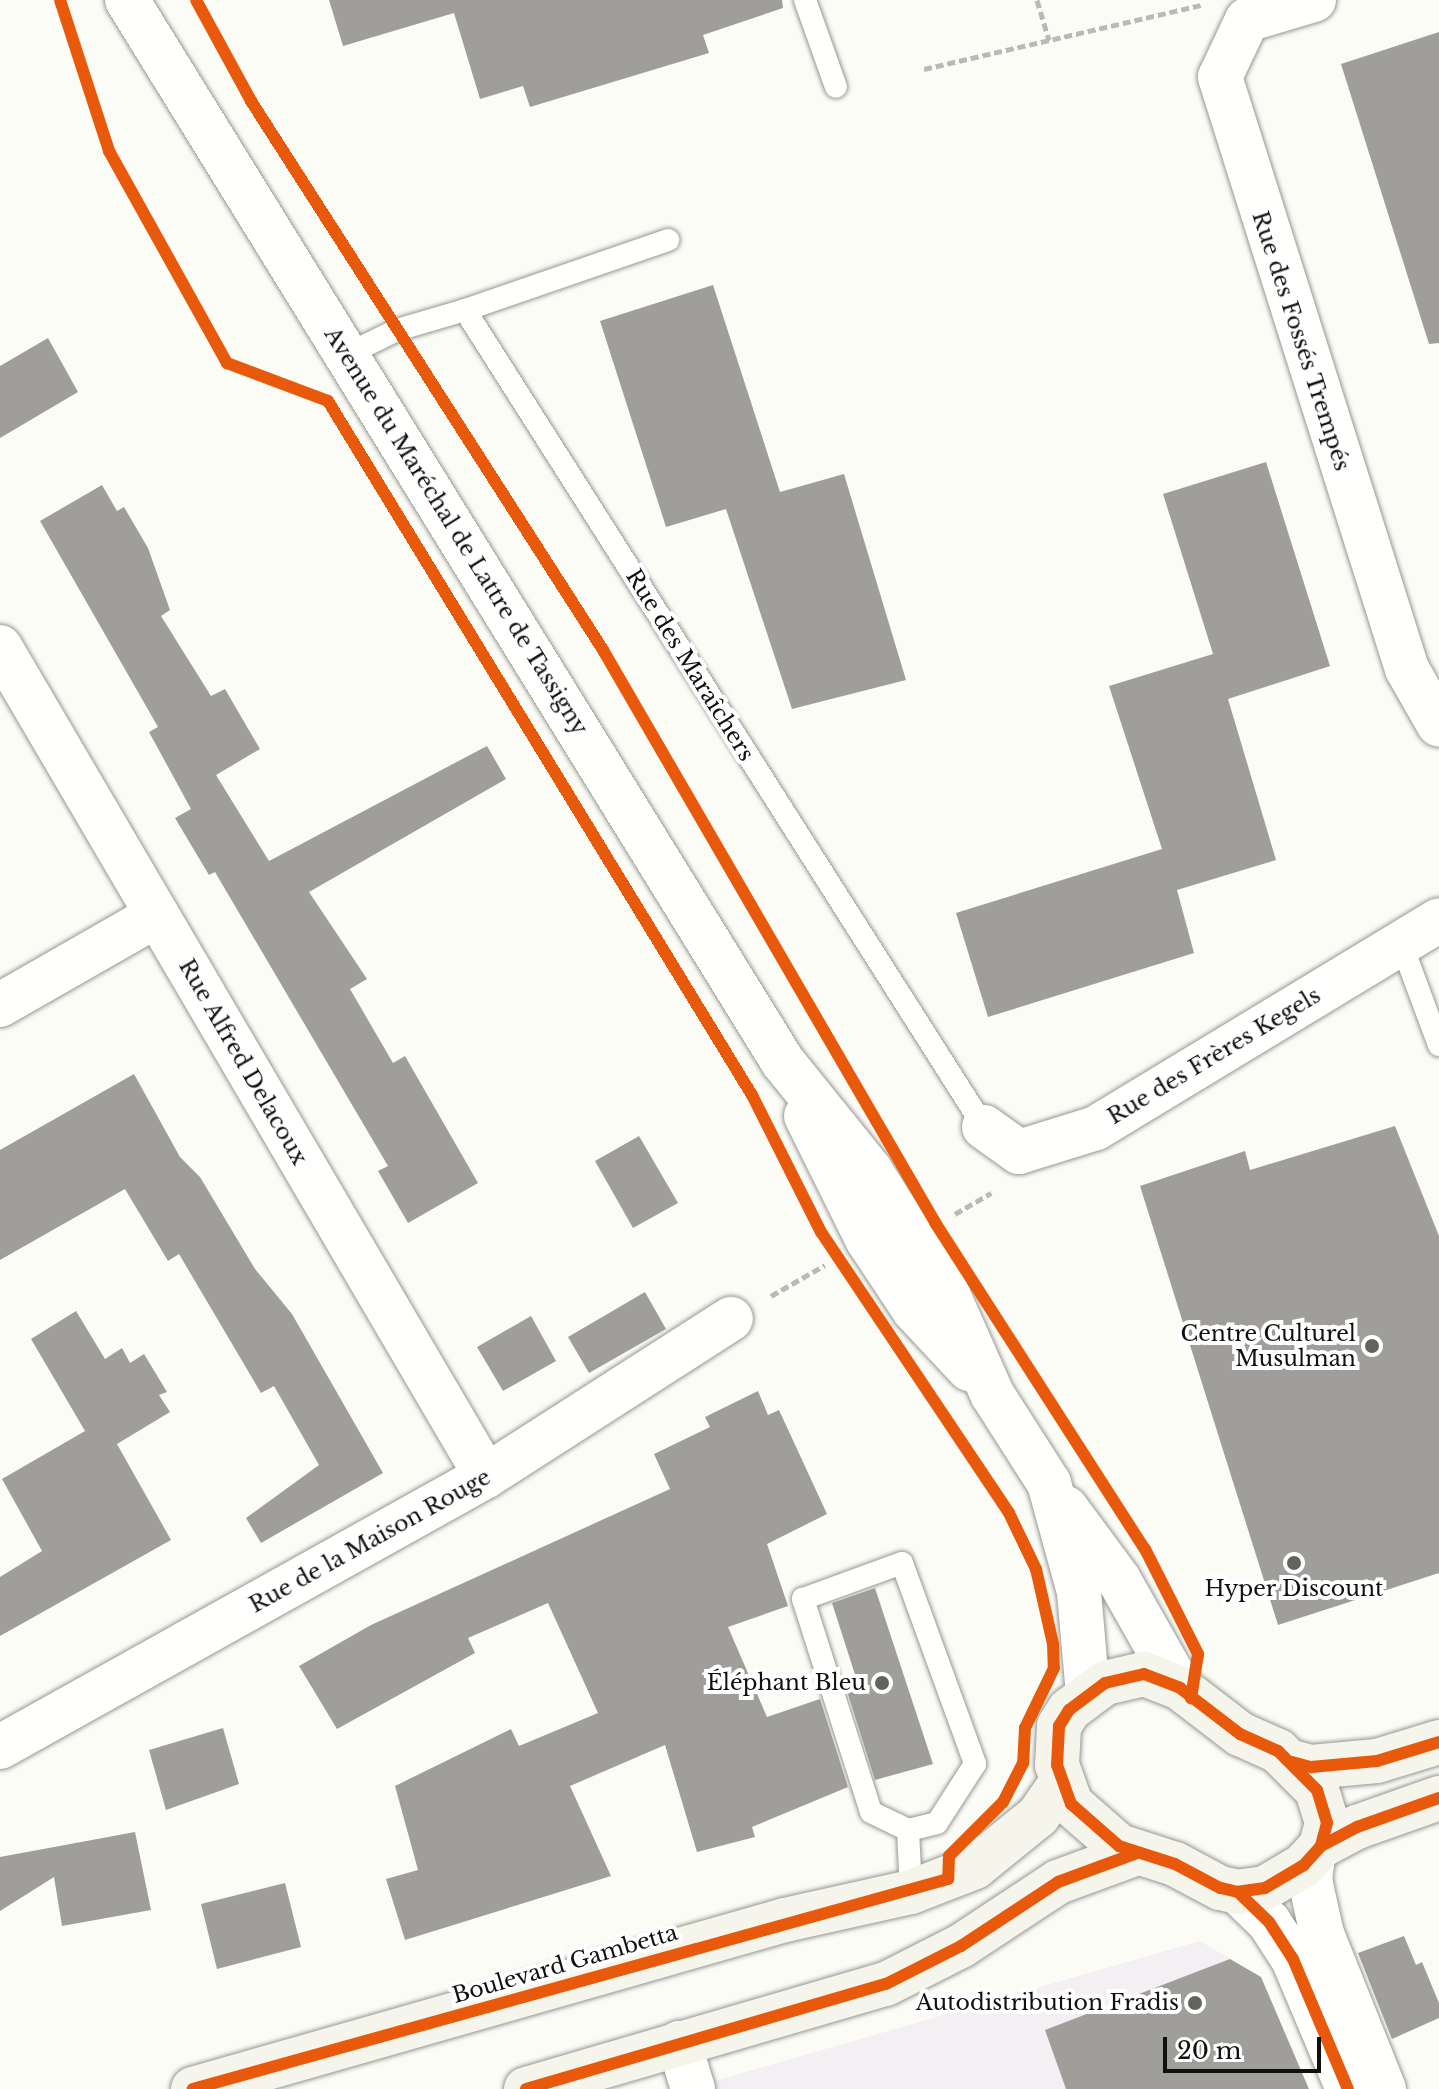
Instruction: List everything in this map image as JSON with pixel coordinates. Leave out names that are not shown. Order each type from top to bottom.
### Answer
[{"type":"main road","points":[[1439,1742],[1377,1761],[1311,1767],[1292,1762],[1240,1734],[1180,1688],[1144,1674],[1124,1675],[1088,1694],[1059,1726],[1055,1742],[1061,1783],[1093,1828],[1137,1853],[1238,1892],[1275,1884],[1317,1851],[1378,1818],[1439,1798]]},
{"type":"main road","points":[[1292,1762],[1324,1805],[1327,1823],[1317,1851]]},
{"type":"main road","name":"Boulevard Gambetta","points":[[193,2089],[785,1920],[911,1892],[975,1867],[1038,1816],[1061,1783]]},
{"type":"main road","points":[[526,2089],[886,1984],[961,1946],[1058,1882],[1137,1853]]},
{"type":"street","name":"Avenue du Maréchal de Lattre de Tassigny","points":[[127,0],[783,1062],[839,1190],[867,1239],[914,1310],[992,1394],[1049,1483],[1079,1592],[1088,1694]]},
{"type":"street","points":[[1247,20],[1314,0]]},
{"type":"street","name":"Rue des Fossés Trempés","points":[[1247,20],[1220,77],[1240,152],[1407,669],[1439,725]]},
{"type":"street","name":"Rue Alfred Delacoux","points":[[0,647],[486,1476]]},
{"type":"street","points":[[0,1005],[157,915]]},
{"type":"street","name":"Rue des Frères Kegels","points":[[1019,1152],[1096,1128],[1439,920]]},
{"type":"street","points":[[984,1127],[1019,1152]]},
{"type":"street","name":"Rue de la Maison Rouge","points":[[0,1747],[486,1476],[731,1319]]},
{"type":"street","points":[[1049,1483],[1119,1580],[1180,1688]]},
{"type":"street","points":[[1317,1851],[1310,1880],[1322,1934],[1384,2089]]},
{"type":"street","points":[[1238,1892],[1269,1922],[1293,1959],[1348,2089]]},
{"type":"street","points":[[679,2043],[693,2089]]},
{"type":"lane","points":[[805,0],[836,87]]},
{"type":"lane","points":[[346,355],[397,330],[465,310],[668,240]]},
{"type":"lane","name":"Rue des Maraîchers","points":[[465,310],[984,1127]]},
{"type":"lane","points":[[1401,943],[1439,1045]]},
{"type":"lane","points":[[902,1563],[975,1764],[937,1823],[908,1830],[871,1812],[803,1599],[902,1563]]},
{"type":"lane","points":[[908,1830],[911,1892]]},
{"type":"path","points":[[1037,0],[1049,40]]},
{"type":"path","points":[[924,69],[1204,4],[1247,20]]},
{"type":"path","points":[[948,1218],[1007,1184],[1019,1152]]},
{"type":"shaded area","points":[[1200,1941],[1261,1977],[1308,2089],[687,2089]]},
{"type":"building","points":[[329,0],[782,0],[783,8],[703,35],[709,53],[530,107],[523,86],[480,99],[454,13],[343,46]]},
{"type":"building","points":[[1439,32],[1439,343],[1429,344],[1341,64]]},
{"type":"building","points":[[713,285],[780,492],[844,474],[906,680],[792,709],[726,509],[666,527],[600,321]]},
{"type":"building","points":[[48,338],[78,392],[0,438],[0,366]]},
{"type":"building","points":[[1266,462],[1330,666],[1228,699],[1276,860],[1177,890],[1194,953],[988,1017],[956,913],[1162,849],[1109,686],[1213,654],[1163,494]]},
{"type":"building","points":[[102,485],[117,511],[124,507],[148,548],[170,610],[161,616],[211,696],[225,689],[260,749],[216,775],[269,861],[487,746],[506,779],[309,892],[367,979],[350,989],[393,1063],[405,1056],[478,1183],[408,1223],[378,1171],[388,1166],[215,872],[209,875],[175,818],[191,809],[149,732],[158,727],[40,521]]},
{"type":"building","points":[[134,1074],[180,1157],[200,1177],[255,1269],[292,1314],[383,1473],[261,1543],[246,1518],[319,1465],[274,1386],[261,1393],[179,1254],[168,1261],[125,1189],[0,1260],[0,1150]]},
{"type":"building","points":[[1395,1126],[1439,1236],[1439,1573],[1278,1625],[1140,1186],[1245,1151],[1250,1170]]},
{"type":"building","points":[[639,1136],[678,1203],[633,1228],[595,1161]]},
{"type":"building","points":[[645,1292],[666,1329],[589,1373],[568,1337]]},
{"type":"building","points":[[76,1311],[105,1359],[122,1348],[130,1363],[144,1354],[167,1392],[159,1395],[170,1412],[117,1444],[171,1540],[0,1636],[0,1577],[42,1551],[2,1479],[85,1431],[31,1339]]},
{"type":"building","points":[[531,1316],[556,1361],[503,1391],[477,1347]]},
{"type":"building","points":[[758,1391],[768,1415],[779,1410],[827,1514],[767,1544],[788,1606],[728,1627],[767,1717],[820,1699],[848,1787],[752,1827],[755,1837],[697,1852],[665,1745],[570,1786],[611,1876],[405,1940],[386,1879],[418,1870],[395,1786],[511,1729],[519,1746],[598,1713],[548,1603],[468,1638],[475,1653],[337,1729],[299,1666],[371,1625],[670,1489],[654,1454],[710,1427],[705,1417]]},
{"type":"building","name":"Éléphant Bleu","points":[[875,1588],[933,1764],[875,1780],[847,1691],[859,1687],[832,1603]]},
{"type":"building","points":[[223,1728],[239,1784],[166,1810],[149,1750]]},
{"type":"building","points":[[135,1832],[151,1910],[62,1926],[54,1877],[0,1911],[0,1857]]},
{"type":"building","points":[[285,1883],[301,1947],[217,1969],[201,1904]]},
{"type":"building","points":[[1404,1936],[1416,1965],[1422,1962],[1439,2003],[1439,2018],[1392,2039],[1358,1953]]},
{"type":"building","name":"Autodistribution Fradis","points":[[1230,1959],[1261,1977],[1309,2089],[1066,2089],[1045,2030]]},
{"type":"cycle path","points":[[60,0],[109,151],[227,363],[328,401],[752,1095],[821,1232],[1009,1513],[1036,1569],[1053,1644],[1054,1668],[1025,1728],[1023,1763],[1003,1802],[949,1856],[948,1879],[193,2089]]},
{"type":"cycle path","points":[[196,0],[251,101],[603,650],[936,1224],[1145,1549],[1198,1654],[1191,1698]]},
{"type":"cycle path","points":[[1144,1674],[1180,1688],[1240,1734],[1278,1751],[1317,1790],[1327,1823],[1321,1846],[1304,1865],[1265,1888],[1238,1892],[1220,1888],[1175,1864],[1119,1846],[1071,1804],[1057,1765],[1059,1726],[1069,1710],[1105,1683],[1144,1674]]},
{"type":"cycle path","points":[[1292,1762],[1311,1767],[1377,1761],[1439,1742]]},
{"type":"cycle path","points":[[1321,1846],[1357,1827],[1439,1798]]},
{"type":"cycle path","points":[[526,2089],[886,1984],[961,1946],[1058,1882],[1137,1853]]},
{"type":"cycle path","points":[[1238,1892],[1269,1922],[1293,1959],[1348,2089]]},
{"type":"place","name":"Centre Culturel Musulman","points":[[1372,1346]]},
{"type":"place","name":"Hyper Discount","points":[[1294,1563]]},
{"type":"place","name":"Éléphant Bleu","points":[[882,1683]]},
{"type":"place","name":"Autodistribution Fradis","points":[[1195,2003]]}]
